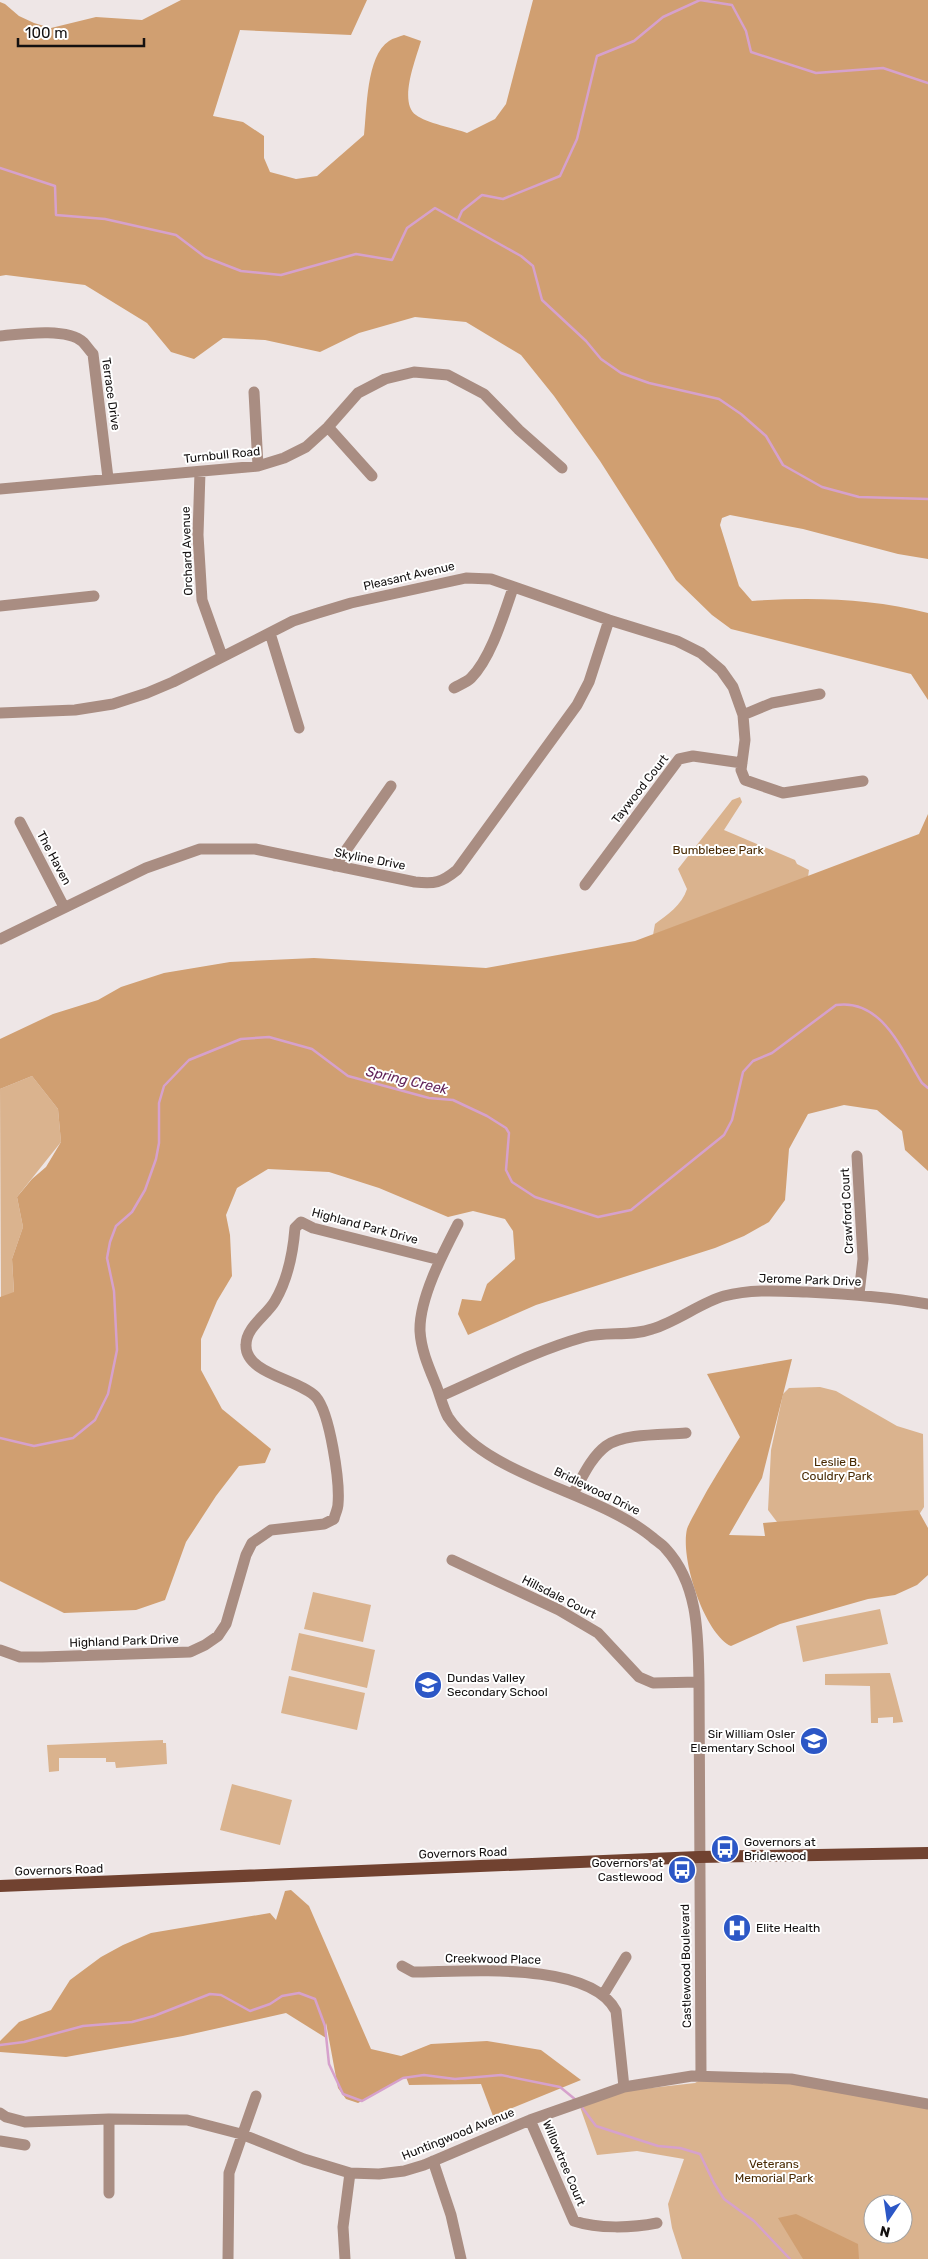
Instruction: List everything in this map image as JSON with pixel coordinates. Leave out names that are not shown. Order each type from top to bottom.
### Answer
[{"type":"main road","name":"Governors Road","points":[[0,1886],[699,1857],[928,1853]]},
{"type":"street","name":"Terrace Drive","points":[[0,336],[32,332],[61,334],[81,340],[92,354],[108,478]]},
{"type":"street","name":"Turnbull Road","points":[[0,488],[258,466],[284,458],[306,447],[328,427],[358,393],[385,379],[414,372],[448,375],[484,394],[519,430],[562,468]]},
{"type":"street","points":[[254,392],[258,466]]},
{"type":"street","points":[[328,427],[372,476]]},
{"type":"street","name":"Orchard Avenue","points":[[200,472],[198,535],[202,600],[222,656]]},
{"type":"street","name":"Pleasant Avenue","points":[[0,713],[75,710],[113,704],[155,690],[293,621],[351,603],[466,578],[491,580],[677,641],[701,653],[721,670],[733,687],[743,714],[745,740],[742,766]]},
{"type":"street","points":[[454,688],[471,678],[484,658],[497,634],[513,588]]},
{"type":"street","points":[[0,606],[94,596]]},
{"type":"street","name":"Skyline Drive","points":[[0,939],[146,868],[200,849],[255,849],[433,884],[445,880],[457,870],[578,704],[589,682],[609,620]]},
{"type":"street","points":[[270,633],[299,728]]},
{"type":"street","points":[[743,714],[772,703],[820,694]]},
{"type":"street","name":"Taywood Court","points":[[585,885],[679,760],[693,756],[742,766]]},
{"type":"street","points":[[742,766],[745,780],[783,793],[863,781]]},
{"type":"street","points":[[335,866],[391,786]]},
{"type":"street","name":"The Haven","points":[[20,822],[64,907]]},
{"type":"street","name":"Crawford Court","points":[[858,1156],[863,1259],[859,1294]]},
{"type":"street","name":"Highland Park Drive","points":[[0,1650],[20,1656],[42,1657],[190,1652],[218,1636],[226,1624],[246,1554],[252,1542],[271,1530],[324,1524],[334,1519],[338,1505],[332,1442],[322,1407],[306,1388],[265,1370],[250,1360],[246,1345],[249,1335],[274,1304],[283,1287],[294,1243],[295,1228],[301,1222],[313,1228],[440,1260]]},
{"type":"street","name":"Bridlewood Drive","points":[[458,1224],[440,1260],[427,1293],[420,1330],[427,1364],[441,1396],[447,1416],[466,1438],[486,1453],[614,1512],[642,1529],[667,1549],[682,1573],[692,1595],[698,1630],[699,1857]]},
{"type":"street","name":"Jerome Park Drive","points":[[441,1396],[535,1354],[585,1337],[638,1333],[652,1330],[723,1297],[761,1290],[859,1294],[928,1304]]},
{"type":"street","points":[[573,1494],[594,1458],[605,1446],[619,1439],[686,1433]]},
{"type":"street","name":"Hillsdale Court","points":[[452,1560],[560,1610],[598,1633],[639,1677],[653,1684],[699,1682]]},
{"type":"street","name":"Castlewood Boulevard","points":[[699,1857],[701,2076]]},
{"type":"street","points":[[624,2087],[616,2011],[603,1995],[626,1957]]},
{"type":"street","name":"Creekwood Place","points":[[402,1966],[413,1972],[530,1972],[562,1976],[603,1995]]},
{"type":"street","name":"Huntingwood Avenue","points":[[0,2113],[6,2117],[25,2122],[109,2119],[187,2120],[241,2134],[304,2159],[350,2173],[379,2174],[404,2171],[433,2162],[530,2120],[624,2087],[701,2076],[791,2079],[928,2104]]},
{"type":"street","points":[[228,2259],[229,2173],[241,2134],[256,2096]]},
{"type":"street","points":[[109,2119],[109,2193]]},
{"type":"street","name":"Willowtree Court","points":[[530,2120],[574,2221],[587,2225],[643,2226],[658,2223]]},
{"type":"street","points":[[0,2141],[25,2145]]},
{"type":"street","points":[[433,2162],[450,2215],[460,2259]]},
{"type":"street","points":[[345,2259],[343,2226],[350,2173]]},
{"type":"green space","name":"Bumblebee Park","points":[[740,797],[742,802],[724,830],[795,860],[797,864],[809,870],[808,877],[653,935],[655,924],[678,905],[685,895],[687,889],[678,869],[732,800]]},
{"type":"green space","points":[[32,1076],[58,1109],[61,1142],[17,1197],[23,1227],[12,1259],[14,1293],[1,1298],[0,1089]]},
{"type":"green space","name":"Leslie B. Couldry Park","points":[[820,1387],[836,1391],[897,1426],[923,1434],[924,1507],[913,1524],[789,1538],[768,1510],[771,1450],[783,1394],[789,1388]]},
{"type":"green space","points":[[313,1592],[371,1605],[363,1642],[304,1629]]},
{"type":"green space","points":[[880,1609],[888,1644],[803,1662],[796,1626]]},
{"type":"green space","points":[[299,1633],[375,1650],[367,1688],[291,1670]]},
{"type":"green space","points":[[890,1673],[903,1722],[893,1723],[893,1717],[878,1718],[878,1723],[871,1723],[870,1686],[825,1685],[825,1674]]},
{"type":"green space","points":[[289,1676],[365,1693],[357,1730],[281,1713]]},
{"type":"green space","points":[[163,1740],[163,1743],[166,1743],[167,1764],[116,1768],[115,1762],[106,1762],[106,1758],[59,1758],[59,1771],[49,1772],[47,1745]]},
{"type":"green space","points":[[232,1784],[292,1800],[280,1845],[220,1830]]},
{"type":"green space","name":"Veterans Memorial Park","points":[[700,2080],[790,2083],[928,2108],[928,2259],[682,2259],[672,2228],[668,2204],[684,2159],[637,2151],[597,2155],[579,2104],[624,2091],[695,2083]]},
{"type":"shaded area","points":[[181,0],[367,0],[351,35],[240,30],[213,116],[243,122],[264,136],[264,158],[270,172],[296,179],[317,176],[364,135],[369,84],[376,58],[381,48],[389,41],[404,35],[421,41],[412,69],[408,91],[411,109],[421,118],[467,133],[495,119],[506,104],[533,0],[928,0],[928,559],[898,554],[803,529],[730,515],[722,518],[720,525],[739,586],[752,601],[840,600],[884,604],[928,613],[928,700],[911,674],[731,629],[712,615],[676,580],[600,461],[554,396],[521,355],[466,322],[415,317],[359,333],[320,352],[265,340],[223,338],[194,359],[171,352],[147,323],[85,285],[6,275],[0,276],[0,2],[19,16],[51,28],[96,17],[142,20]]},
{"type":"shaded area","points":[[928,814],[928,1171],[905,1150],[902,1131],[877,1110],[844,1105],[808,1114],[789,1149],[785,1200],[769,1222],[744,1236],[715,1248],[536,1305],[468,1335],[458,1314],[462,1299],[481,1301],[487,1284],[515,1259],[513,1231],[505,1219],[473,1211],[448,1217],[379,1188],[329,1172],[268,1169],[237,1188],[226,1215],[230,1235],[232,1276],[217,1301],[201,1339],[201,1370],[222,1409],[271,1449],[265,1463],[239,1466],[216,1496],[186,1542],[165,1600],[136,1610],[64,1613],[0,1581],[0,1297],[14,1292],[12,1259],[23,1227],[17,1197],[32,1179],[46,1167],[61,1142],[58,1109],[32,1076],[0,1089],[0,1039],[53,1014],[98,1000],[121,987],[164,973],[230,962],[314,958],[486,968],[635,941],[919,834]]},
{"type":"shaded area","points":[[792,1359],[762,1478],[729,1535],[765,1536],[763,1523],[918,1510],[928,1528],[928,1575],[917,1585],[895,1595],[868,1599],[780,1624],[731,1646],[721,1638],[703,1611],[696,1594],[687,1558],[687,1529],[707,1491],[740,1437],[707,1374]]},
{"type":"shaded area","points":[[291,1890],[309,1906],[371,2049],[401,2056],[431,2044],[487,2041],[541,2050],[581,2080],[493,2116],[481,2084],[409,2085],[406,2077],[358,2103],[346,2099],[338,2088],[326,2023],[326,2038],[286,2013],[183,2036],[66,2057],[0,2052],[0,2041],[19,2022],[51,2010],[70,1980],[101,1957],[151,1933],[270,1913],[276,1920],[285,1891]]},
{"type":"shaded area","points":[[796,2214],[858,2244],[859,2259],[803,2259],[778,2218]]},
{"type":"waterway","points":[[458,220],[462,211],[482,195],[503,199],[560,176],[577,139],[597,56],[634,41],[663,17],[700,0],[732,5],[746,31],[751,52],[816,73],[883,68],[928,83]]},
{"type":"waterway","points":[[0,168],[55,186],[56,215],[105,219],[176,235],[205,257],[241,271],[281,275],[356,254],[392,260],[407,228],[435,208],[521,256],[533,266],[542,300],[586,341],[601,359],[621,373],[649,383],[719,399],[741,414],[766,436],[783,465],[822,487],[859,497],[928,499]]},
{"type":"waterway","name":"Spring Creek","points":[[0,1438],[34,1446],[73,1438],[95,1420],[108,1394],[117,1350],[114,1291],[107,1258],[110,1242],[116,1226],[132,1212],[145,1190],[156,1159],[159,1143],[159,1103],[164,1086],[189,1060],[241,1039],[269,1037],[312,1049],[348,1076],[429,1098],[453,1100],[487,1116],[506,1128],[509,1133],[506,1170],[512,1182],[535,1197],[598,1217],[631,1210],[724,1135],[732,1120],[743,1072],[753,1061],[772,1053],[836,1005],[852,1005],[866,1010],[878,1018],[889,1029],[922,1083],[928,1088]]},
{"type":"waterway","points":[[0,2045],[24,2042],[83,2026],[132,2022],[154,2016],[210,1994],[221,1995],[250,2011],[270,2004],[282,1996],[299,1993],[315,1999],[325,2026],[329,2064],[343,2094],[362,2101],[403,2078],[424,2075],[455,2079],[501,2075],[560,2087],[576,2100]]},
{"type":"waterway","points":[[581,2106],[596,2126],[658,2146],[680,2148],[700,2154],[724,2199],[754,2221],[790,2259]]},
{"type":"place","name":"Dundas Valley Secondary School","points":[[428,1685]]},
{"type":"place","name":"Sir William Osler Elementary School","points":[[814,1741]]},
{"type":"place","name":"Governors at Bridlewood","points":[[725,1849]]},
{"type":"place","name":"Governors at Castlewood","points":[[682,1870]]},
{"type":"place","name":"Elite Health","points":[[737,1928]]}]
